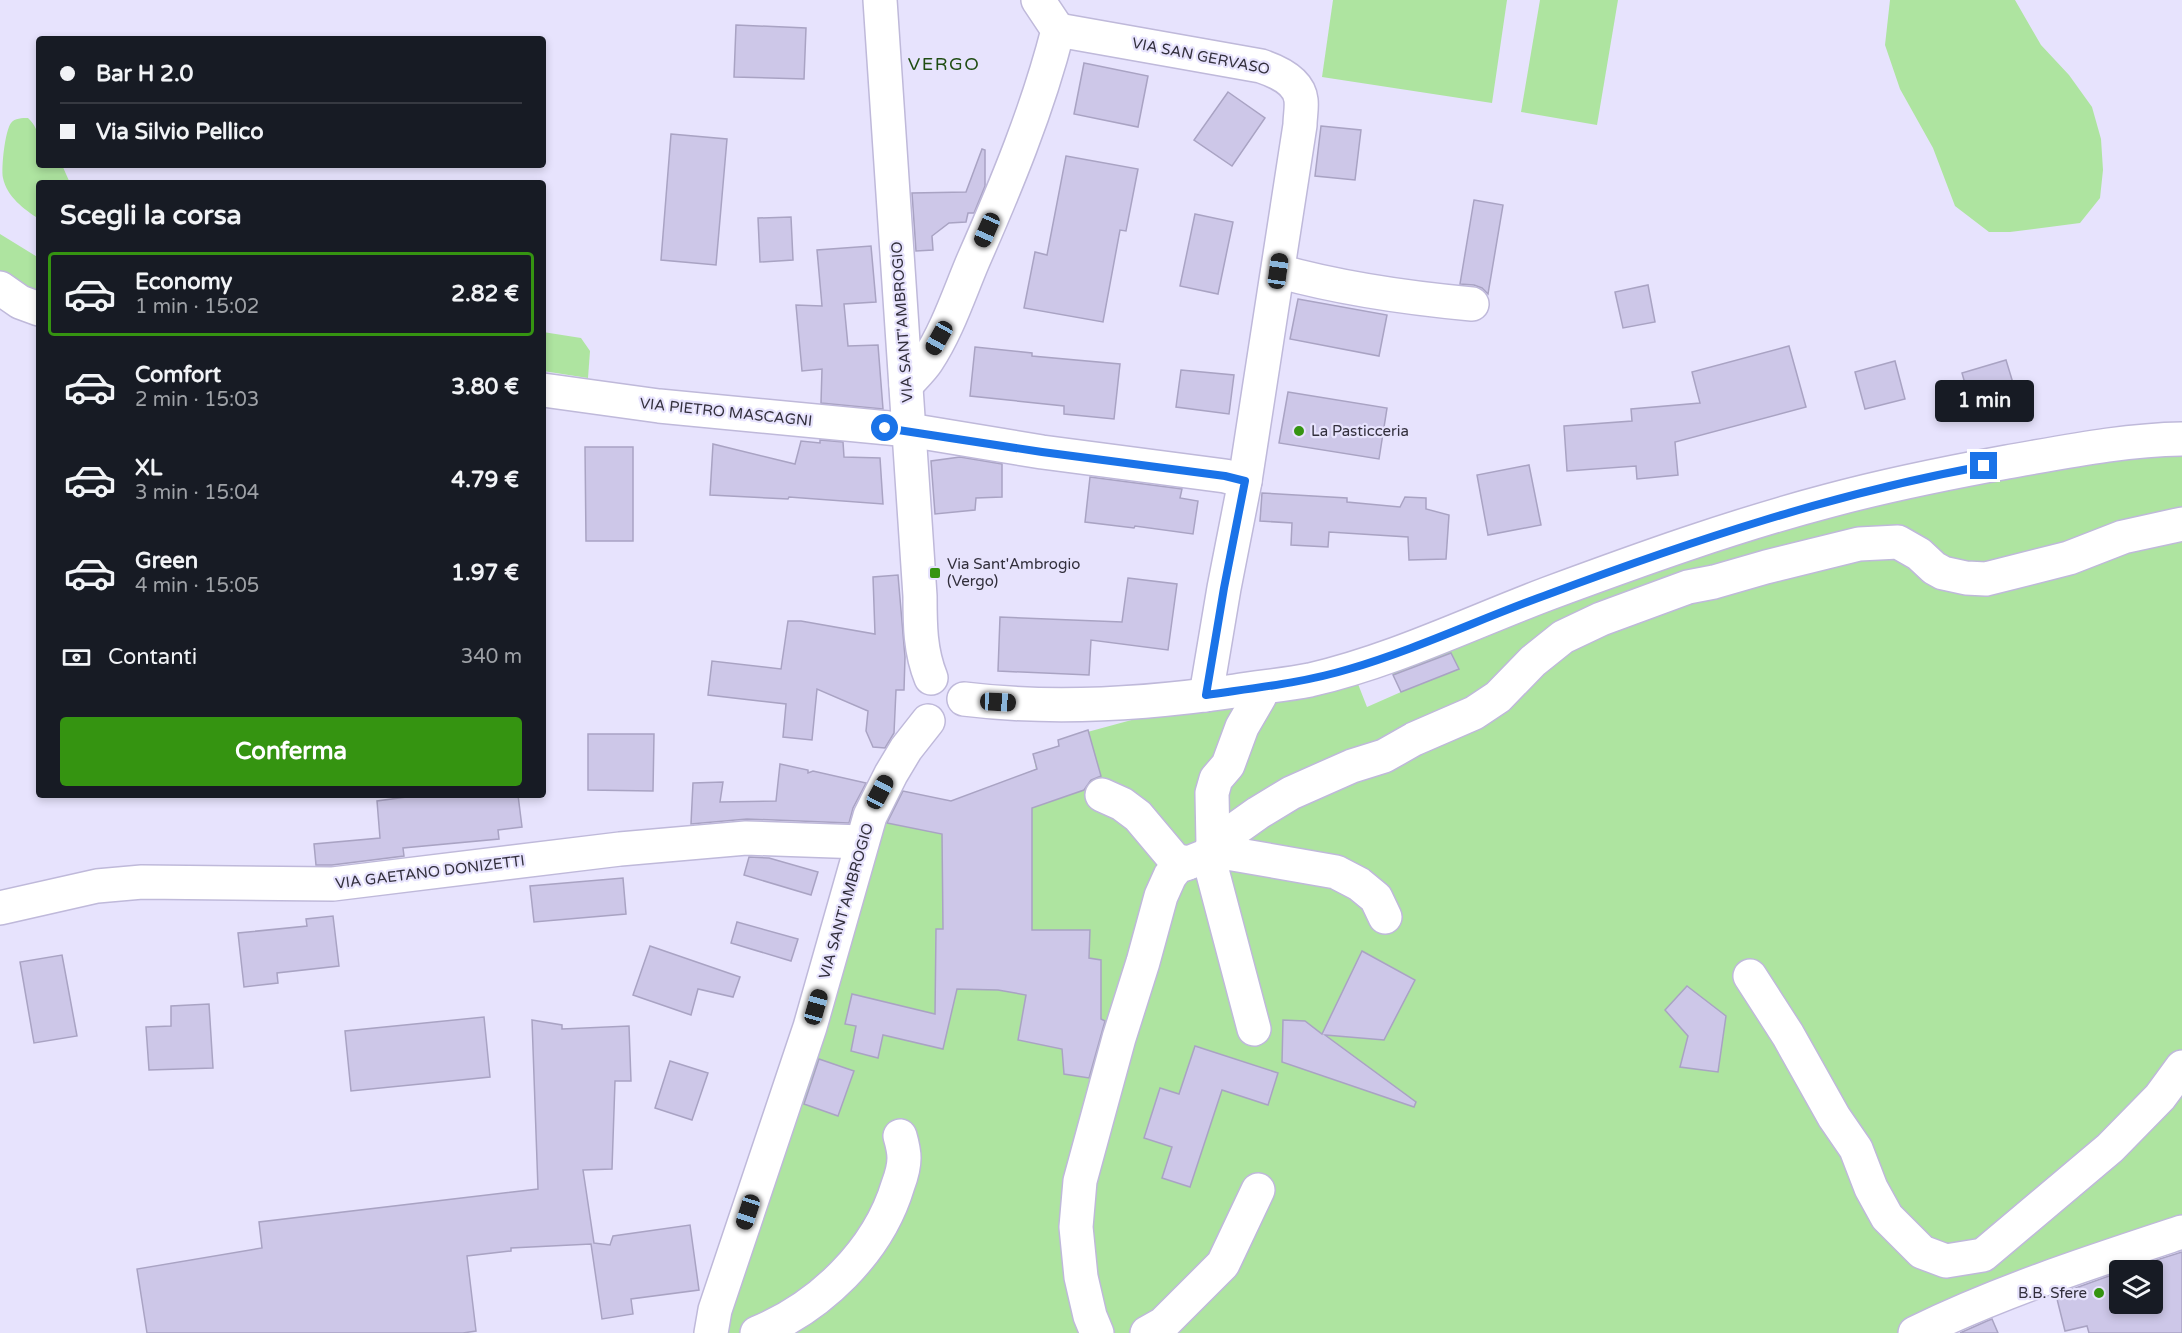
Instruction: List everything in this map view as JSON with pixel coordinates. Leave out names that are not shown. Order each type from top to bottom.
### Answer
[{"type":"street","name":"VIA SANT'AMBROGIO","points":[[880,0],[920,596],[920,634],[925,663],[931,678]]},
{"type":"street","points":[[906,385],[926,362],[939,338],[996,209],[1032,114],[1058,30],[1038,0]]},
{"type":"street","name":"VIA SAN GERVASO","points":[[1058,30],[1261,66],[1277,71],[1290,81],[1301,97],[1300,125],[1245,481],[1206,695]]},
{"type":"street","points":[[1278,271],[1346,288],[1472,304]]},
{"type":"street","points":[[0,288],[20,302],[36,308]]},
{"type":"street","name":"VIA PIETRO MASCAGNI","points":[[546,390],[659,406],[909,430],[1042,452],[1225,476],[1245,481]]},
{"type":"street","points":[[964,699],[1069,704],[1132,703],[1306,681],[1396,654],[1548,594],[1701,539],[1826,501],[1953,472],[2067,451],[2145,440],[2182,439]]},
{"type":"street","points":[[1097,1333],[1090,1316],[1081,1277],[1076,1227],[1080,1181],[1161,896],[1170,876],[1178,867],[1203,854],[1258,813],[1291,792],[1352,766],[1384,756],[1414,739],[1474,712],[1498,697],[1533,661],[1563,637],[1601,619],[1688,587],[1859,544],[1898,542],[1943,573],[1986,579],[2068,558],[2123,537],[2182,524]]},
{"type":"street","points":[[947,677],[960,686],[964,699],[962,710],[951,722],[943,724],[928,721],[918,709],[917,694],[925,681],[931,678],[947,677]]},
{"type":"street","points":[[1254,1029],[1217,884],[1203,854],[1216,779],[1228,765],[1242,727],[1260,696]]},
{"type":"street","name":"VIA SANT'AMBROGIO","points":[[711,1333],[715,1310],[810,1027],[862,842],[880,792],[906,749],[928,721]]},
{"type":"street","points":[[1102,795],[1122,804],[1138,816],[1162,848],[1175,860],[1203,854],[1227,853],[1336,872],[1359,884],[1376,898],[1385,917]]},
{"type":"street","name":"VIA GAETANO DONIZETTI","points":[[0,908],[97,886],[142,882],[333,884],[620,849],[746,838],[862,842]]},
{"type":"street","points":[[1750,976],[1788,1035],[1834,1117],[1856,1149],[1871,1188],[1887,1217],[1922,1252],[1946,1261],[1983,1255],[2110,1148],[2160,1097],[2182,1067]]},
{"type":"street","points":[[757,1333],[785,1320],[813,1302],[832,1286],[856,1260],[889,1213],[904,1158],[900,1136]]},
{"type":"street","points":[[1147,1333],[1163,1324],[1223,1264],[1258,1190]]},
{"type":"street","points":[[1915,1333],[1958,1312],[2025,1285],[2182,1232]]},
{"type":"green space","points":[[1333,0],[1507,0],[1492,103],[1322,77]]},
{"type":"green space","points":[[1540,0],[1618,0],[1597,125],[1521,112]]},
{"type":"green space","points":[[1890,0],[2015,0],[2041,45],[2069,75],[2092,107],[2101,139],[2103,170],[2100,198],[2080,223],[2010,232],[1989,232],[1955,206],[1933,148],[1900,89],[1885,45]]},
{"type":"green space","points":[[28,118],[36,128],[36,168],[63,168],[69,180],[36,180],[36,217],[12,197],[3,178],[4,150],[9,127],[14,120]]},
{"type":"green space","points":[[0,234],[36,256],[36,290],[27,287],[0,271]]},
{"type":"green space","points":[[546,332],[581,338],[590,351],[588,378],[546,371]]},
{"type":"green space","points":[[2182,448],[2182,1232],[1915,1333],[715,1333],[891,788],[951,802],[1036,769],[1033,754],[1059,746],[1058,740],[1150,715],[1358,684],[1367,707],[1401,692],[1391,670],[1447,645],[1451,651],[1516,619],[1722,546],[1951,483]]},
{"type":"building","points":[[736,25],[806,28],[804,79],[734,77]]},
{"type":"building","points":[[1084,63],[1148,76],[1138,127],[1074,114]]},
{"type":"building","points":[[1228,92],[1265,118],[1232,166],[1194,140]]},
{"type":"building","points":[[1321,126],[1361,130],[1355,180],[1315,176]]},
{"type":"building","points":[[671,134],[727,139],[716,265],[661,260]]},
{"type":"building","points":[[982,149],[985,150],[985,186],[974,213],[968,213],[966,222],[949,223],[932,236],[933,250],[916,251],[912,193],[966,192]]},
{"type":"building","points":[[1066,156],[1138,169],[1126,231],[1120,230],[1103,322],[1024,308],[1035,252],[1047,255]]},
{"type":"building","points":[[1474,200],[1503,205],[1488,294],[1482,288],[1474,285],[1460,284]]},
{"type":"building","points":[[1195,214],[1233,222],[1218,294],[1180,286]]},
{"type":"building","points":[[791,217],[793,260],[760,262],[758,218]]},
{"type":"building","points":[[871,246],[876,302],[844,304],[848,346],[878,345],[883,409],[821,403],[822,369],[802,371],[796,305],[822,306],[817,250]]},
{"type":"building","points":[[1648,285],[1655,322],[1623,328],[1615,292]]},
{"type":"building","points":[[1298,299],[1387,315],[1379,356],[1290,339]]},
{"type":"building","points":[[1789,346],[1806,407],[1675,442],[1678,475],[1637,479],[1636,466],[1567,471],[1564,426],[1632,421],[1631,409],[1700,403],[1692,372]]},
{"type":"building","points":[[975,347],[1032,353],[1032,356],[1120,364],[1114,419],[1064,414],[1064,406],[970,396]]},
{"type":"building","points":[[2006,360],[2020,406],[1975,419],[1962,373]]},
{"type":"building","points":[[1895,361],[1905,399],[1865,409],[1855,372]]},
{"type":"building","points":[[1181,370],[1234,375],[1229,414],[1176,407]]},
{"type":"building","points":[[1288,392],[1387,408],[1379,459],[1279,443]]},
{"type":"building","points":[[820,440],[843,442],[844,457],[880,458],[883,504],[789,497],[788,499],[710,495],[713,444],[795,464],[801,441],[820,443]]},
{"type":"building","points":[[585,447],[633,447],[633,541],[586,541]]},
{"type":"building","points":[[960,457],[1002,464],[1002,497],[976,498],[975,510],[935,514],[931,461]]},
{"type":"building","points":[[1529,465],[1541,525],[1488,535],[1477,475]]},
{"type":"building","points":[[1090,477],[1182,489],[1180,498],[1198,501],[1193,534],[1085,522]]},
{"type":"building","points":[[1262,493],[1347,498],[1347,502],[1400,507],[1405,497],[1426,498],[1426,509],[1449,515],[1446,559],[1409,560],[1408,537],[1329,532],[1328,547],[1291,545],[1292,523],[1260,521]]},
{"type":"building","points":[[898,575],[905,657],[904,690],[896,690],[894,733],[885,748],[873,747],[866,731],[868,711],[817,689],[812,740],[783,737],[786,704],[708,695],[712,661],[781,669],[788,621],[801,621],[875,634],[873,577]]},
{"type":"building","points":[[1128,578],[1177,584],[1168,650],[1091,640],[1089,675],[998,671],[1000,617],[1122,622]]},
{"type":"building","points":[[1451,653],[1459,669],[1401,692],[1393,675]]},
{"type":"building","points":[[1088,730],[1101,776],[1091,780],[1084,790],[1032,808],[1032,930],[1090,930],[1089,958],[1101,960],[1101,1019],[1105,1021],[1089,1078],[1064,1074],[1062,1049],[1018,1040],[1026,995],[998,990],[957,989],[943,1049],[883,1035],[878,1058],[851,1051],[856,1026],[845,1024],[852,994],[935,1014],[936,929],[943,929],[942,834],[887,823],[903,791],[951,801],[1037,769],[1033,754],[1059,746],[1058,740]]},
{"type":"building","points":[[588,734],[654,734],[653,791],[588,790]]},
{"type":"building","points":[[780,764],[808,770],[808,773],[813,771],[866,783],[853,808],[849,823],[747,819],[691,824],[693,783],[723,782],[720,802],[776,801]]},
{"type":"building","points":[[399,798],[518,798],[522,827],[498,830],[499,839],[403,848],[404,856],[316,865],[314,844],[380,838],[377,801]]},
{"type":"building","points":[[749,857],[769,858],[818,872],[811,895],[744,875]]},
{"type":"building","points":[[623,878],[626,914],[534,922],[530,886]]},
{"type":"building","points":[[333,916],[339,966],[277,973],[278,983],[244,987],[238,933],[307,926],[306,919]]},
{"type":"building","points":[[737,922],[798,939],[791,961],[731,943]]},
{"type":"building","points":[[650,946],[740,977],[733,997],[698,989],[691,1015],[633,995]]},
{"type":"building","points":[[1362,951],[1415,980],[1384,1040],[1325,1035],[1416,1102],[1414,1107],[1282,1062],[1283,1020],[1305,1021],[1322,1034]]},
{"type":"building","points":[[62,955],[77,1036],[34,1043],[20,962]]},
{"type":"building","points":[[1687,986],[1726,1016],[1718,1072],[1680,1067],[1688,1036],[1665,1010]]},
{"type":"building","points":[[209,1004],[213,1068],[149,1070],[146,1027],[171,1026],[171,1006]]},
{"type":"building","points":[[484,1017],[490,1077],[351,1091],[345,1031]]},
{"type":"building","points":[[532,1020],[562,1025],[562,1029],[629,1026],[631,1081],[615,1081],[612,1169],[583,1170],[594,1243],[610,1245],[613,1236],[690,1225],[699,1290],[631,1299],[633,1314],[602,1319],[591,1244],[511,1248],[511,1251],[467,1256],[476,1331],[463,1333],[147,1333],[137,1269],[262,1248],[259,1222],[538,1189]]},
{"type":"building","points":[[1195,1046],[1278,1073],[1268,1105],[1222,1090],[1190,1187],[1162,1178],[1172,1147],[1144,1138],[1160,1088],[1179,1094]]},
{"type":"building","points":[[819,1059],[854,1071],[838,1116],[804,1104]]},
{"type":"building","points":[[670,1061],[708,1073],[692,1120],[655,1108]]},
{"type":"building","name":"B.B. Sfere","points":[[2182,1252],[2182,1333],[2089,1333],[2087,1326],[2065,1331],[2056,1295],[2109,1276],[2109,1314],[2163,1314],[2163,1260],[2157,1260]]},
{"type":"building","points":[[1992,1319],[1998,1333],[1960,1333],[1987,1321]]},
{"type":"place","name":"La Pasticceria","points":[[1299,431]]},
{"type":"place","name":"Via Sant'Ambrogio (Vergo)","points":[[935,573]]},
{"type":"place","name":"B.B. Sfere","points":[[2099,1293]]},
{"type":"district","name":"VERGO","points":[[944,64]]},
{"type":"route","points":[[885,428],[1042,452],[1225,476],[1245,481],[1206,695],[1306,681],[1350,669],[1396,654],[1548,594],[1701,539],[1826,501],[1984,466]]}]
